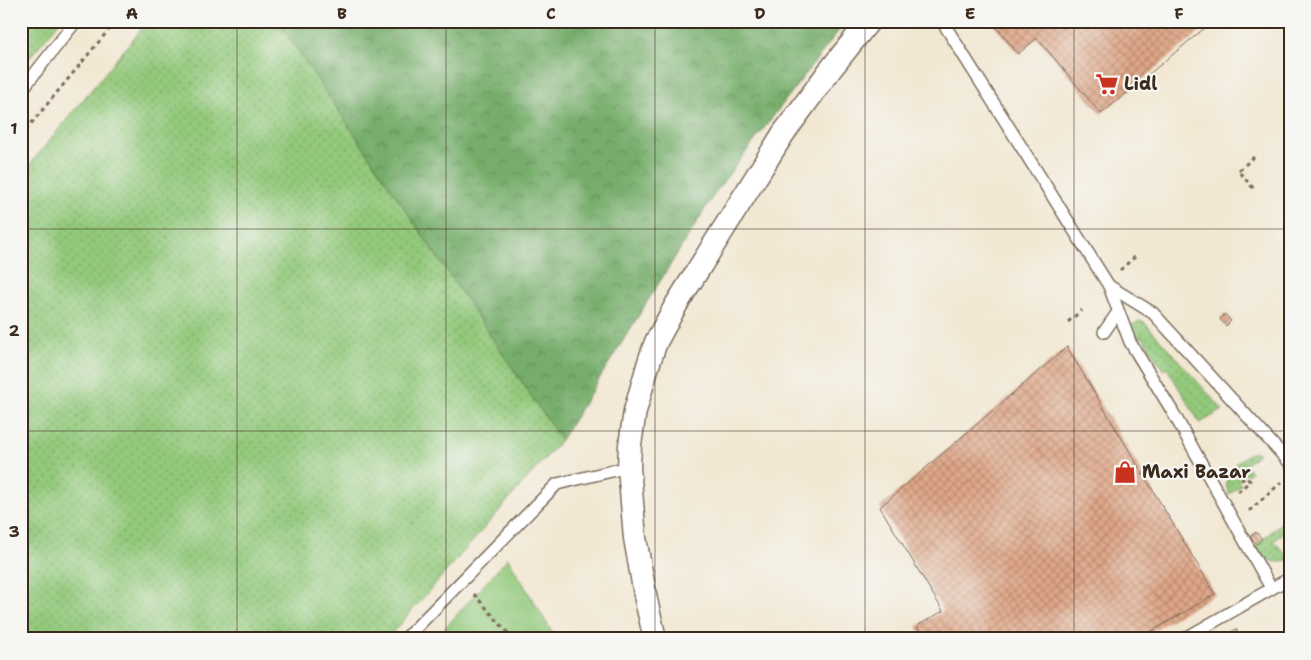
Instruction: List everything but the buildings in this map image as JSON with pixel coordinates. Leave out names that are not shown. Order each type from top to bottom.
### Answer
[{"type":"street","points":[[655,639],[635,538],[630,445],[640,391],[656,342],[676,305],[783,134],[869,21]]},
{"type":"lane","points":[[21,91],[76,21]]},
{"type":"lane","points":[[942,21],[1109,286],[1130,342],[1171,410],[1271,588]]},
{"type":"lane","points":[[1109,286],[1153,313],[1290,463]]},
{"type":"lane","points":[[1104,332],[1118,312]]},
{"type":"lane","points":[[405,639],[557,484],[630,467]]},
{"type":"lane","points":[[1184,639],[1290,578]]},
{"type":"path","points":[[21,136],[116,21]]},
{"type":"path","points":[[1254,157],[1238,171],[1255,190]]},
{"type":"path","points":[[1124,267],[1137,255]]},
{"type":"path","points":[[1068,322],[1082,310]]},
{"type":"path","points":[[1235,524],[1290,474]]},
{"type":"path","points":[[1239,492],[1250,482],[1245,477],[1240,482]]},
{"type":"path","points":[[462,580],[508,633],[503,639]]},
{"type":"green space","points":[[21,21],[60,21],[21,68]]},
{"type":"green space","points":[[148,21],[278,21],[561,440],[387,639],[21,639],[21,175]]},
{"type":"green space","points":[[278,21],[846,21],[717,190],[561,440]]},
{"type":"green space","points":[[1139,321],[1145,323],[1223,410],[1200,423],[1167,368],[1163,370],[1142,336],[1135,341],[1131,330],[1132,325]]},
{"type":"green space","points":[[1254,452],[1259,453],[1245,465],[1251,472],[1248,475],[1246,473],[1238,481],[1241,485],[1230,494],[1227,488],[1228,475],[1242,458]]},
{"type":"green space","points":[[1290,515],[1290,527],[1274,541],[1286,555],[1290,552],[1290,560],[1274,562],[1265,558],[1254,547]]},
{"type":"green space","points":[[508,558],[556,639],[435,639]]},
{"type":"place","name":"Lidl","points":[[1107,84]]},
{"type":"place","name":"Maxi Bazar","points":[[1125,472]]}]
